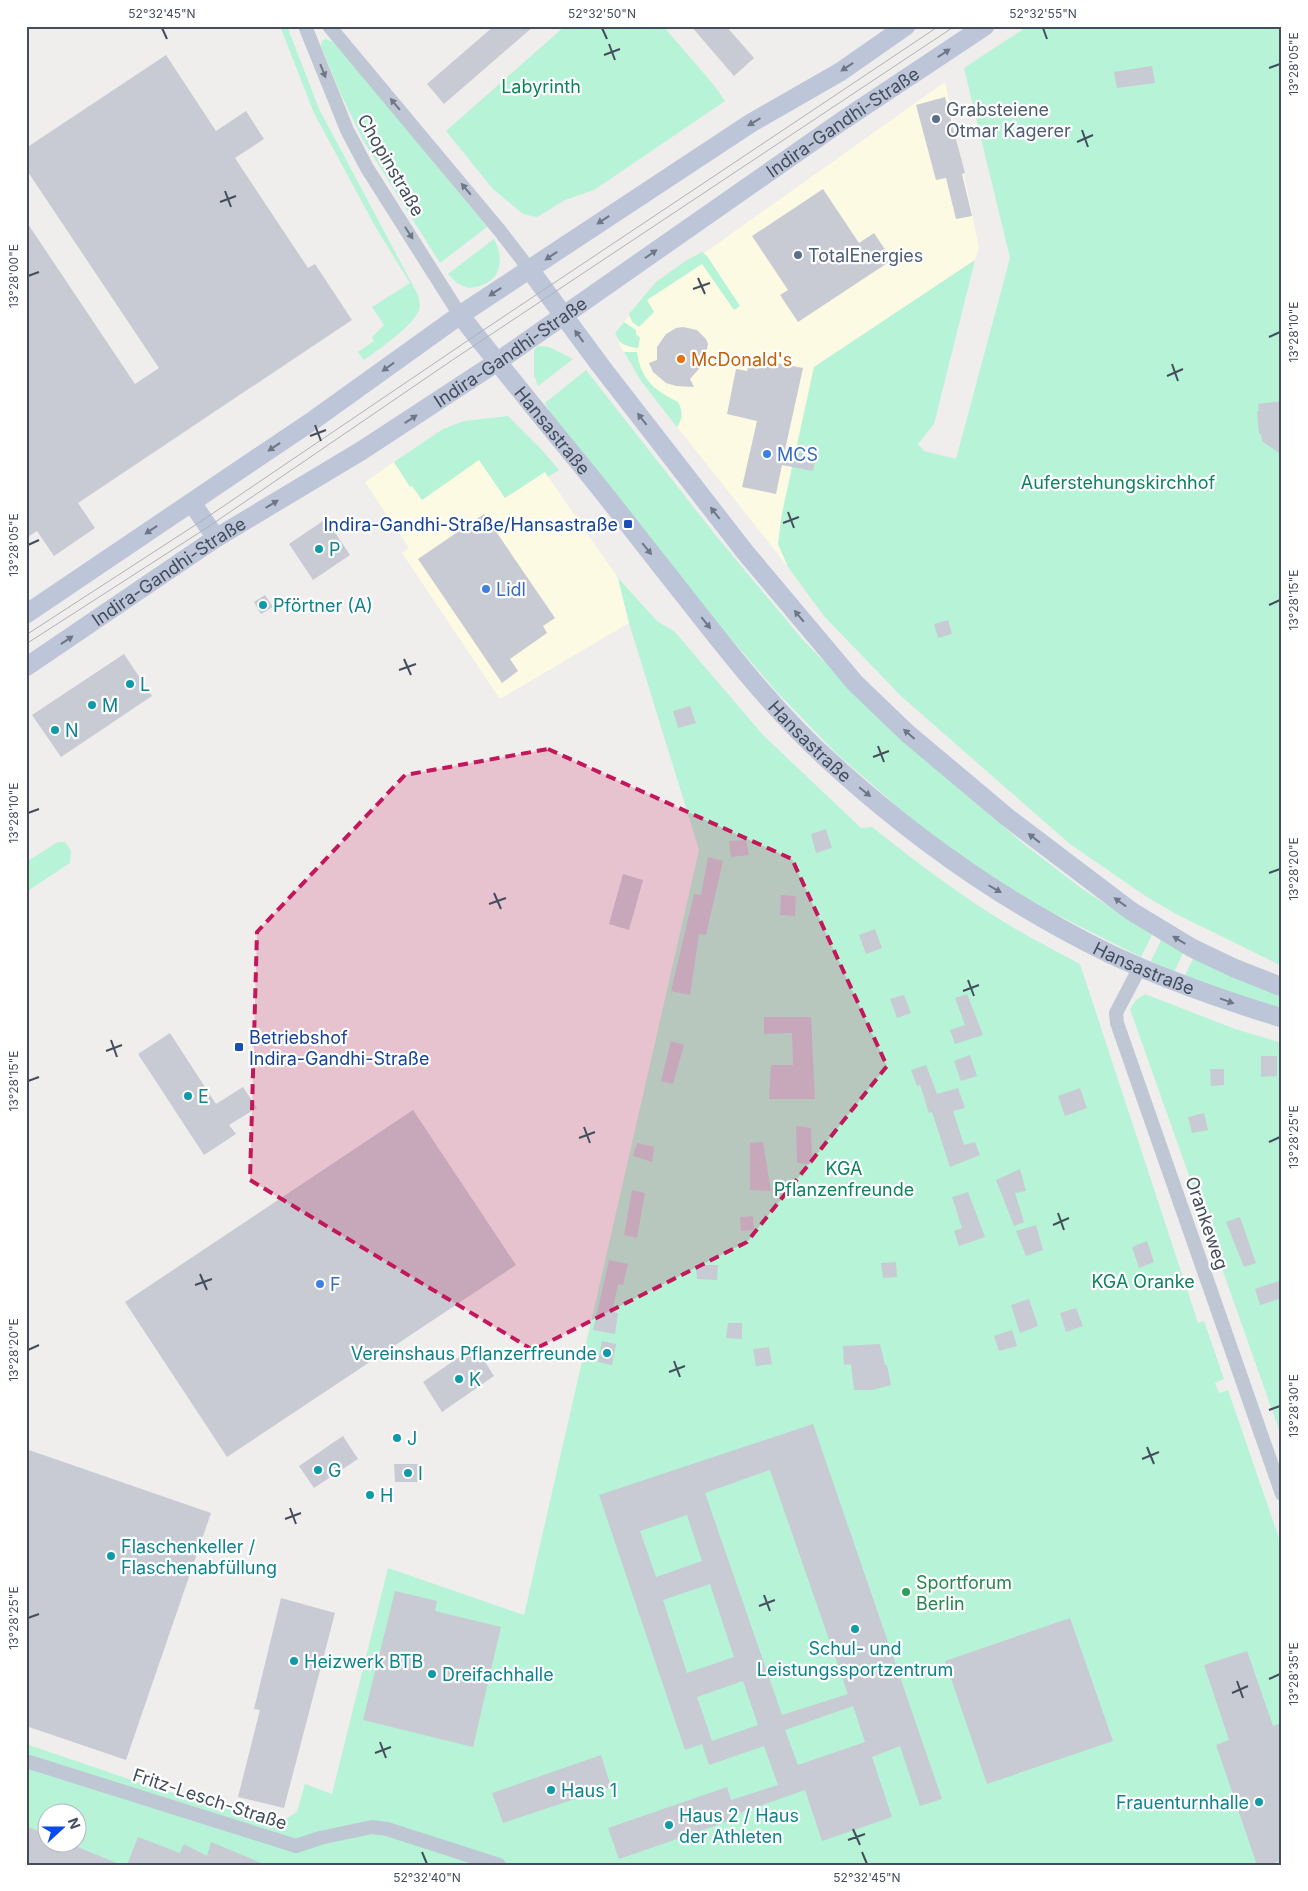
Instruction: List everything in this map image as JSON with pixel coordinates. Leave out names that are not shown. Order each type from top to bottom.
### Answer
[{"type":"main road","points":[[26,614],[315,420],[460,315],[751,123],[840,72],[906,26]]},
{"type":"main road","name":"Indira-Gandhi-Straße","points":[[26,667],[216,538],[361,451],[497,362],[842,121],[985,26]]},
{"type":"main road","name":"Hansastraße","points":[[530,270],[745,552],[855,683],[908,733],[1008,817],[1131,911],[1192,948],[1234,968],[1282,987]]},
{"type":"main road","name":"Hansastraße","points":[[460,315],[772,704],[835,767],[916,834],[987,884],[1066,930],[1140,967],[1217,997],[1282,1018]]},
{"type":"main road","points":[[192,503],[216,538]]},
{"type":"street","name":"Chopinstraße","points":[[305,26],[347,130],[367,168],[460,315]]},
{"type":"street","name":"Chopinstraße","points":[[329,26],[530,270]]},
{"type":"street","name":"Orankeweg","points":[[1140,967],[1116,1013],[1117,1023],[1282,1494]]},
{"type":"street","name":"Fritz-Lesch-Straße","points":[[26,1760],[296,1846],[320,1838],[372,1827],[387,1829],[499,1865]]},
{"type":"highlighted area","points":[[548,749],[792,859],[887,1066],[747,1242],[533,1350],[250,1180],[257,932],[405,775]]},
{"type":"shaded area","points":[[945,82],[979,248],[975,260],[814,367],[778,544],[788,567],[641,381],[615,333],[648,293]]},
{"type":"shaded area","points":[[470,446],[505,498],[545,472],[618,578],[629,623],[500,699],[402,553],[409,548],[365,482],[394,462],[409,485]]},
{"type":"green space","points":[[280,26],[287,26],[319,109],[420,302],[420,308],[410,323],[364,360],[358,352],[374,341],[372,337],[384,325],[372,307],[410,283],[375,226],[314,113]]},
{"type":"green space","name":"Labyrinth","points":[[565,26],[663,26],[713,84],[725,101],[594,190],[565,200],[537,217],[523,214],[493,189],[446,131]]},
{"type":"green space","name":"Auferstehungskirchhof","points":[[1028,26],[1282,26],[1282,966],[1178,915],[1147,897],[1070,844],[901,696],[824,616],[788,567],[778,544],[782,513],[814,367],[975,260],[934,424],[918,444],[924,451],[956,459],[1010,258],[964,68]]},
{"type":"green space","points":[[326,39],[333,42],[361,74],[487,227],[440,263],[363,140],[339,90],[321,46],[322,41]]},
{"type":"green space","points":[[494,239],[500,257],[499,265],[493,278],[487,283],[468,288],[457,283],[448,274]]},
{"type":"green space","points":[[702,252],[707,256],[740,306],[734,310],[702,264],[647,300],[654,312],[639,327],[632,322],[629,314],[656,282]]},
{"type":"green space","points":[[624,322],[636,330],[636,334],[640,338],[638,348],[624,344],[617,337],[615,333]]},
{"type":"green space","points":[[538,346],[549,347],[573,359],[538,386],[534,375],[534,350]]},
{"type":"green space","points":[[624,352],[637,352],[645,377],[662,393],[678,402],[682,415],[677,427],[641,381]]},
{"type":"green space","points":[[586,370],[717,537],[803,640],[893,732],[1025,845],[1081,888],[1152,935],[1141,957],[1045,909],[983,872],[915,822],[836,753],[776,691],[706,610],[551,414],[545,403]]},
{"type":"green space","points":[[508,416],[559,470],[548,477],[545,472],[505,498],[479,460],[422,500],[412,486],[410,487],[394,462],[443,429],[464,421]]},
{"type":"green space","name":"Sportforum Berlin","points":[[618,578],[657,621],[675,632],[763,735],[861,828],[872,827],[922,866],[974,902],[1018,930],[1080,964],[1198,1323],[1204,1321],[1224,1379],[1215,1383],[1219,1393],[1228,1390],[1282,1547],[1282,1865],[26,1865],[26,1744],[158,1789],[282,1821],[297,1812],[305,1784],[332,1794],[388,1568],[524,1615],[699,850],[629,623]]},
{"type":"green space","points":[[58,842],[65,842],[71,851],[70,863],[26,892],[26,862]]},
{"type":"green space","points":[[1161,940],[1184,951],[1174,972],[1151,961]]},
{"type":"green space","points":[[1194,957],[1282,995],[1282,1012],[1184,977]]},
{"type":"green space","name":"KGA Oranke","points":[[1145,994],[1235,1029],[1282,1043],[1282,1438],[1130,1009],[1136,1000]]},
{"type":"building","points":[[494,26],[534,26],[444,104],[427,84]]},
{"type":"building","points":[[691,26],[726,26],[754,58],[734,76]]},
{"type":"building","points":[[166,55],[216,131],[246,111],[264,139],[235,158],[308,268],[315,264],[352,320],[78,503],[95,528],[54,556],[37,531],[26,538],[26,221],[135,384],[159,368],[26,169],[26,148]]},
{"type":"building","points":[[1152,66],[1155,83],[1117,88],[1114,72]]},
{"type":"building","points":[[945,97],[965,173],[962,174],[972,216],[956,219],[946,178],[936,180],[916,105]]},
{"type":"building","points":[[823,189],[859,243],[874,233],[892,260],[798,322],[780,295],[788,290],[752,236]]},
{"type":"building","name":"McDonald's","points":[[683,327],[697,330],[706,339],[708,344],[704,363],[690,379],[694,387],[676,386],[666,383],[653,372],[649,363],[657,360],[657,347],[666,334],[676,328]]},
{"type":"building","name":"MCS","points":[[750,358],[803,368],[785,450],[816,456],[813,471],[782,465],[776,494],[742,487],[757,421],[727,414],[736,369],[747,371]]},
{"type":"building","points":[[1282,401],[1282,455],[1262,441],[1261,434],[1259,434],[1257,411],[1259,411],[1258,404]]},
{"type":"building","name":"Lidl","points":[[484,514],[555,618],[543,626],[547,633],[510,659],[518,671],[502,683],[418,559]]},
{"type":"building","name":"P","points":[[326,519],[350,555],[313,580],[289,544]]},
{"type":"building","name":"Pförtner (A)","points":[[265,595],[273,607],[261,614],[254,602]]},
{"type":"building","points":[[948,620],[952,634],[938,638],[934,624]]},
{"type":"building","points":[[124,654],[152,696],[61,757],[32,715]]},
{"type":"building","points":[[690,706],[696,723],[678,728],[673,711]]},
{"type":"building","points":[[826,829],[832,848],[816,853],[811,834]]},
{"type":"building","points":[[746,840],[749,855],[731,857],[729,841]]},
{"type":"building","points":[[708,857],[723,861],[706,935],[699,934],[690,995],[671,991],[694,894],[701,895]]},
{"type":"building","points":[[623,874],[643,880],[629,930],[609,924]]},
{"type":"building","points":[[781,895],[796,896],[795,916],[780,915]]},
{"type":"building","points":[[875,929],[882,948],[866,954],[859,935]]},
{"type":"building","points":[[967,994],[983,1035],[955,1044],[950,1030],[965,1025],[955,998]]},
{"type":"building","points":[[904,995],[911,1013],[897,1018],[890,999]]},
{"type":"building","points":[[764,1017],[811,1017],[815,1099],[769,1099],[771,1065],[793,1065],[792,1033],[764,1034]]},
{"type":"building","name":"E","points":[[170,1033],[216,1104],[243,1087],[257,1108],[229,1125],[236,1134],[204,1155],[138,1054]]},
{"type":"building","points":[[671,1041],[684,1045],[673,1084],[661,1081]]},
{"type":"building","points":[[970,1055],[977,1076],[961,1081],[954,1061]]},
{"type":"building","points":[[1261,1056],[1277,1056],[1277,1076],[1261,1077]]},
{"type":"building","points":[[926,1065],[937,1094],[958,1088],[965,1108],[953,1111],[964,1145],[975,1142],[980,1155],[950,1167],[932,1112],[929,1113],[920,1085],[917,1086],[911,1070]]},
{"type":"building","points":[[1210,1069],[1224,1069],[1224,1085],[1211,1086]]},
{"type":"building","points":[[1080,1088],[1087,1108],[1065,1116],[1058,1096]]},
{"type":"building","name":"F","points":[[413,1110],[516,1265],[227,1457],[125,1302]]},
{"type":"building","points":[[1204,1113],[1208,1130],[1192,1133],[1188,1117]]},
{"type":"building","points":[[796,1126],[811,1128],[812,1164],[797,1163]]},
{"type":"building","points":[[763,1142],[771,1191],[750,1190],[750,1143]]},
{"type":"building","points":[[637,1143],[654,1147],[652,1162],[633,1156]]},
{"type":"building","points":[[1020,1169],[1026,1191],[1015,1193],[1024,1222],[1014,1226],[996,1180]]},
{"type":"building","points":[[632,1190],[645,1193],[637,1238],[624,1235]]},
{"type":"building","points":[[968,1192],[985,1237],[959,1246],[954,1231],[962,1228],[952,1197]]},
{"type":"building","points":[[753,1216],[754,1230],[741,1231],[740,1217]]},
{"type":"building","points":[[1240,1217],[1256,1263],[1244,1267],[1226,1222]]},
{"type":"building","points":[[1036,1225],[1043,1250],[1026,1256],[1016,1231]]},
{"type":"building","points":[[1147,1241],[1154,1262],[1139,1268],[1132,1247]]},
{"type":"building","points":[[609,1260],[628,1264],[623,1285],[618,1284],[612,1312],[618,1313],[615,1334],[593,1330]]},
{"type":"building","points":[[896,1262],[897,1277],[883,1278],[881,1263]]},
{"type":"building","points":[[696,1265],[718,1265],[717,1280],[697,1279]]},
{"type":"building","points":[[1282,1280],[1282,1298],[1260,1305],[1255,1289]]},
{"type":"building","points":[[1029,1299],[1038,1326],[1020,1333],[1011,1305]]},
{"type":"building","points":[[1076,1308],[1083,1326],[1066,1332],[1060,1313]]},
{"type":"building","points":[[728,1323],[742,1323],[742,1339],[726,1338]]},
{"type":"building","points":[[1012,1330],[1017,1346],[999,1351],[994,1336]]},
{"type":"building","name":"Vereinshaus Pflanzerfreunde","points":[[602,1341],[616,1344],[612,1365],[598,1362]]},
{"type":"building","points":[[880,1344],[891,1385],[872,1390],[854,1390],[851,1364],[844,1365],[843,1346]]},
{"type":"building","name":"K","points":[[475,1346],[494,1376],[442,1412],[423,1382]]},
{"type":"building","points":[[769,1347],[772,1364],[756,1366],[753,1349]]},
{"type":"building","name":"Schul- und Leistungssportzentrum","points":[[813,1424],[942,1799],[920,1806],[900,1746],[872,1757],[892,1817],[822,1841],[805,1790],[728,1817],[729,1821],[619,1859],[608,1828],[727,1787],[731,1800],[778,1785],[764,1746],[709,1765],[702,1744],[685,1750],[599,1495]],"holes":[[[770,1470],[848,1694],[782,1715],[705,1493]],[[687,1515],[702,1561],[656,1577],[640,1531]],[[710,1584],[734,1657],[687,1673],[663,1600]],[[743,1681],[758,1725],[712,1741],[697,1697]],[[853,1706],[865,1742],[798,1765],[785,1730]]]},
{"type":"building","points":[[343,1436],[358,1459],[314,1488],[299,1466]]},
{"type":"building","name":"Flaschenkeller / Flaschenabfüllung","points":[[26,1449],[211,1513],[126,1760],[26,1726]]},
{"type":"building","name":"I","points":[[394,1464],[422,1464],[422,1482],[395,1482]]},
{"type":"building","name":"Dreifachhalle","points":[[395,1591],[437,1601],[435,1611],[501,1627],[473,1747],[363,1720]]},
{"type":"building","name":"Heizwerk BTB","points":[[281,1598],[335,1613],[284,1808],[238,1797],[260,1710],[254,1709]]},
{"type":"building","points":[[1070,1618],[1113,1741],[987,1784],[945,1661]]},
{"type":"building","name":"Frauenturnhalle","points":[[1247,1651],[1273,1726],[1282,1723],[1282,1860],[1268,1865],[1257,1865],[1216,1745],[1229,1740],[1204,1665]]},
{"type":"building","name":"Haus 1","points":[[601,1755],[611,1787],[503,1823],[492,1793]]},
{"type":"building","points":[[26,1826],[38,1831],[38,1854],[88,1854],[88,1851],[122,1865],[37,1865],[26,1861]]},
{"type":"building","points":[[138,1837],[180,1853],[184,1844],[207,1856],[211,1842],[266,1865],[127,1865]]},
{"type":"tram line","points":[[26,635],[203,520],[939,26]]},
{"type":"tram line","points":[[26,644],[208,527],[451,361],[955,26]]},
{"type":"place","name":"Grabsteiene Otmar Kagerer","points":[[936,119]]},
{"type":"place","name":"TotalEnergies","points":[[798,255]]},
{"type":"place","name":"McDonald's","points":[[681,359]]},
{"type":"place","name":"MCS","points":[[767,454]]},
{"type":"place","name":"Indira-Gandhi-Straße/Hansastraße","points":[[628,524]]},
{"type":"place","name":"P","points":[[319,549]]},
{"type":"place","name":"Lidl","points":[[486,589]]},
{"type":"place","name":"Pförtner (A)","points":[[263,605]]},
{"type":"place","name":"L","points":[[130,684]]},
{"type":"place","name":"M","points":[[92,705]]},
{"type":"place","name":"N","points":[[55,730]]},
{"type":"place","name":"Betriebshof Indira-Gandhi-Straße","points":[[239,1047]]},
{"type":"place","name":"E","points":[[188,1096]]},
{"type":"place","name":"F","points":[[320,1284]]},
{"type":"place","name":"Vereinshaus Pflanzerfreunde","points":[[607,1353]]},
{"type":"place","name":"K","points":[[459,1379]]},
{"type":"place","name":"J","points":[[397,1438]]},
{"type":"place","name":"G","points":[[318,1470]]},
{"type":"place","name":"I","points":[[408,1473]]},
{"type":"place","name":"H","points":[[370,1495]]},
{"type":"place","name":"Flaschenkeller / Flaschenabfüllung","points":[[111,1556]]},
{"type":"place","name":"Sportforum Berlin","points":[[906,1592]]},
{"type":"place","name":"Schul- und Leistungssportzentrum","points":[[855,1629]]},
{"type":"place","name":"Heizwerk BTB","points":[[294,1661]]},
{"type":"place","name":"Dreifachhalle","points":[[432,1674]]},
{"type":"place","name":"Haus 1","points":[[551,1790]]},
{"type":"place","name":"Frauenturnhalle","points":[[1259,1802]]},
{"type":"place","name":"Haus 2 / Haus der Athleten","points":[[669,1825]]},
{"type":"park label","name":"KGA Pflanzenfreunde","points":[[844,1178]]}]
